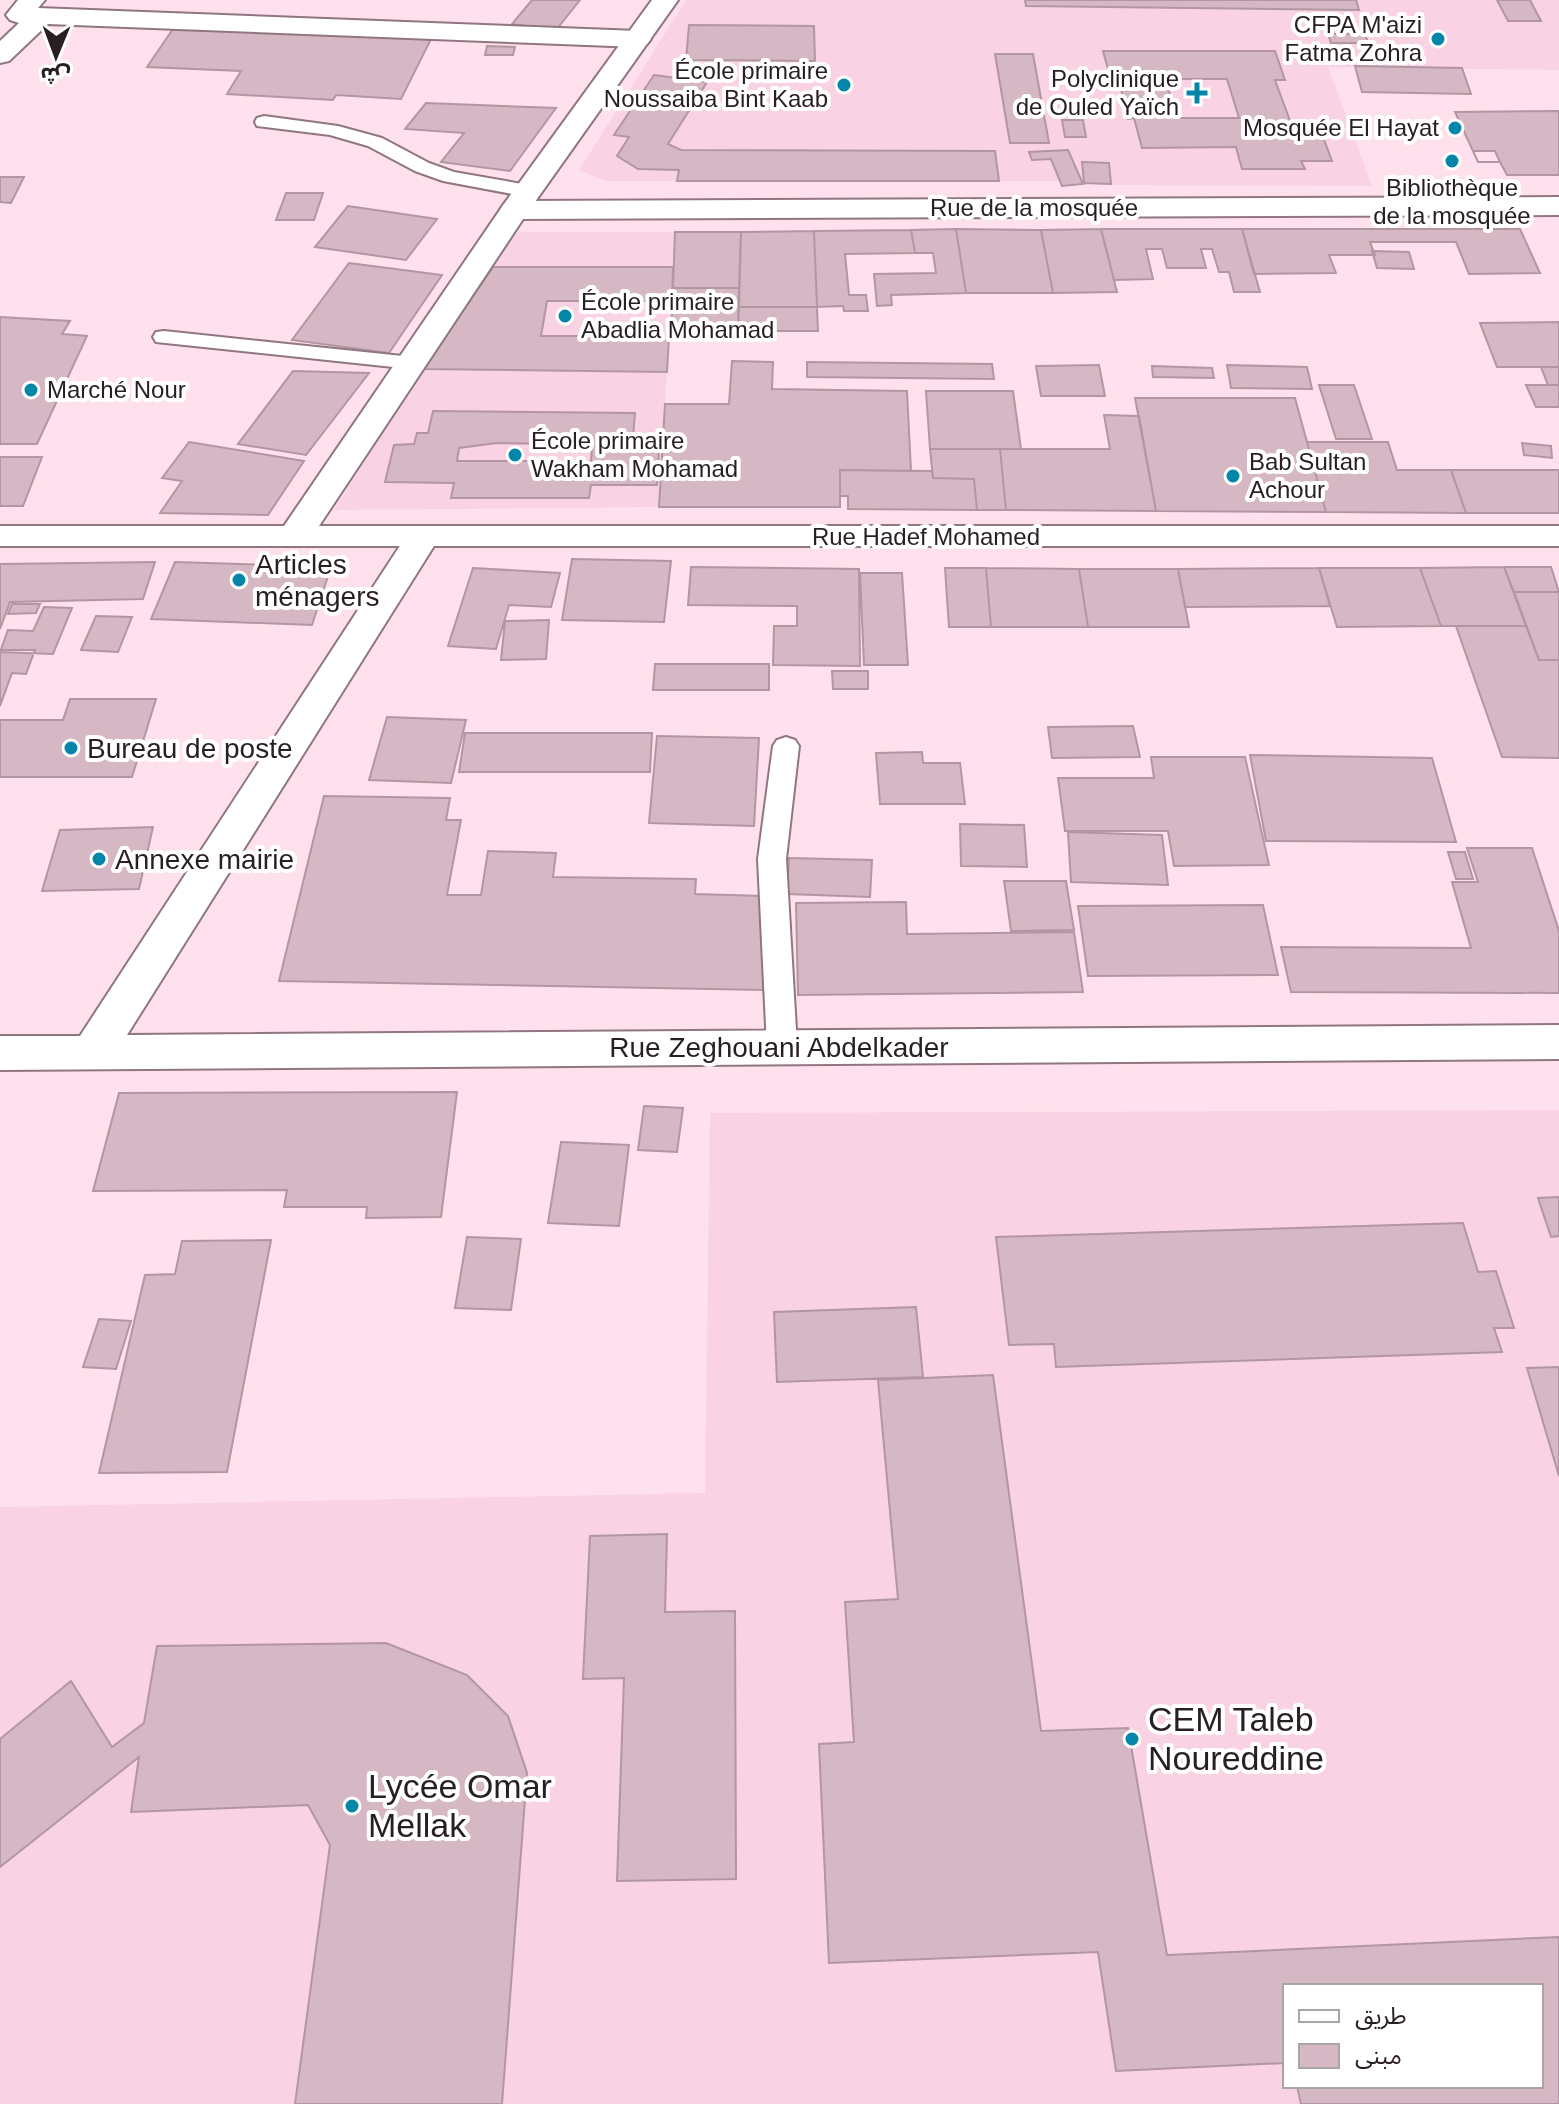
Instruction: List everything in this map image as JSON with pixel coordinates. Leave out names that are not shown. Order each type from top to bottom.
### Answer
[{"type":"street","points":[[272,25],[296,0]]},
{"type":"street","points":[[293,538],[521,200],[665,0]]},
{"type":"street","points":[[0,55],[36,8],[272,25],[638,39]]},
{"type":"street","name":"Rue de la mosquée","points":[[521,200],[1557,210]]},
{"type":"street","name":"Rue Hadef Mohamed","points":[[0,536],[1559,536]]},
{"type":"street","points":[[93,1052],[422,538]]},
{"type":"street","name":"Rue Zeghouani Abdelkader","points":[[0,1053],[1559,1042]]},
{"type":"lane","points":[[264,122],[331,130],[375,142],[422,167],[521,200]]},
{"type":"lane","points":[[164,337],[412,363]]},
{"type":"lane","points":[[782,1047],[772,859],[786,746]]},
{"type":"shaded area","points":[[686,0],[1559,0],[1559,70],[1328,67],[1372,186],[1096,185],[1094,181],[605,181],[579,170]]},
{"type":"shaded area","points":[[517,232],[675,232],[659,507],[334,510],[423,369]]},
{"type":"shaded area","name":"CEM Taleb Noureddine","points":[[1559,1110],[1559,2104],[0,2104],[0,1507],[705,1493],[710,1113]]},
{"type":"building","points":[[532,0],[580,0],[556,30],[512,24]]},
{"type":"building","points":[[1025,0],[1356,0],[1359,10],[1026,6]]},
{"type":"building","points":[[1497,0],[1530,0],[1541,21],[1508,21]]},
{"type":"building","points":[[689,25],[814,26],[815,61],[686,60]]},
{"type":"building","points":[[175,26],[431,39],[401,99],[336,95],[333,100],[227,94],[241,71],[147,67]]},
{"type":"building","points":[[1328,34],[1365,34],[1368,43],[1331,43]]},
{"type":"building","points":[[487,46],[515,47],[513,55],[485,55]]},
{"type":"building","points":[[1103,51],[1275,51],[1285,80],[1275,80],[1292,126],[1319,126],[1332,161],[1301,161],[1305,169],[1242,169],[1236,147],[1142,148],[1134,118],[1128,119],[1119,80],[1111,80]],"holes":[[[1166,79],[1227,79],[1239,118],[1176,118]]]},
{"type":"building","points":[[995,54],[1033,54],[1049,143],[1010,143]]},
{"type":"building","points":[[1355,66],[1462,68],[1471,94],[1362,92]]},
{"type":"building","points":[[654,75],[707,82],[668,144],[681,150],[995,151],[999,181],[677,181],[679,170],[638,169],[617,156],[629,137],[614,135]]},
{"type":"building","points":[[426,103],[556,108],[510,171],[441,162],[464,133],[405,129]]},
{"type":"building","points":[[1559,111],[1559,175],[1507,175],[1500,162],[1478,162],[1455,112]]},
{"type":"building","points":[[1062,120],[1083,120],[1086,137],[1065,137]]},
{"type":"building","points":[[1068,150],[1083,184],[1062,186],[1051,159],[1032,160],[1029,152]]},
{"type":"building","points":[[1473,151],[1495,151],[1500,162],[1478,162]]},
{"type":"building","points":[[1082,162],[1109,163],[1111,184],[1084,183]]},
{"type":"building","points":[[0,177],[24,177],[11,203],[0,202]]},
{"type":"building","points":[[286,193],[323,193],[314,220],[276,220]]},
{"type":"building","points":[[348,206],[437,219],[406,260],[315,247]]},
{"type":"building","points":[[956,229],[966,293],[891,295],[892,305],[877,306],[874,274],[936,273],[933,253],[915,253],[911,230]]},
{"type":"building","points":[[956,229],[1041,230],[1053,293],[966,293]]},
{"type":"building","points":[[1101,229],[1242,229],[1260,292],[1234,292],[1229,272],[1219,272],[1212,249],[1201,249],[1206,268],[1167,268],[1162,249],[1146,249],[1153,279],[1114,280]]},
{"type":"building","points":[[1101,229],[1117,292],[1053,293],[1041,230]]},
{"type":"building","points":[[1242,229],[1520,229],[1540,273],[1469,274],[1456,242],[1370,242],[1375,255],[1329,255],[1336,273],[1254,274]]},
{"type":"building","points":[[911,230],[915,253],[845,254],[849,295],[866,295],[868,311],[844,311],[843,306],[817,307],[814,231]]},
{"type":"building","points":[[814,231],[817,307],[739,307],[741,232]]},
{"type":"building","points":[[675,232],[741,232],[739,288],[673,288]]},
{"type":"building","points":[[1372,251],[1409,252],[1414,269],[1377,268]]},
{"type":"building","points":[[349,263],[442,275],[389,353],[292,340]]},
{"type":"building","name":"École primaire Abadlia Mohamad","points":[[493,267],[673,267],[672,301],[547,301],[541,336],[669,336],[667,372],[423,369]]},
{"type":"building","points":[[673,288],[739,288],[738,331],[671,331]]},
{"type":"building","points":[[739,307],[817,307],[818,331],[738,331]]},
{"type":"building","name":"Marché Nour","points":[[0,317],[70,321],[62,334],[87,336],[37,444],[0,444]]},
{"type":"building","points":[[1559,322],[1559,367],[1497,367],[1480,323]]},
{"type":"building","points":[[732,361],[773,362],[772,389],[907,391],[911,471],[840,470],[840,507],[659,507],[665,404],[729,404]]},
{"type":"building","points":[[807,362],[992,364],[994,379],[807,377]]},
{"type":"building","points":[[1099,365],[1105,396],[1041,396],[1036,366]]},
{"type":"building","points":[[1227,365],[1307,367],[1312,389],[1231,388]]},
{"type":"building","points":[[1152,366],[1212,368],[1214,378],[1153,377]]},
{"type":"building","points":[[1541,367],[1559,367],[1559,385],[1548,385]]},
{"type":"building","points":[[293,371],[369,373],[306,455],[238,444]]},
{"type":"building","points":[[1319,385],[1354,385],[1372,439],[1336,439]]},
{"type":"building","points":[[1526,385],[1559,385],[1559,407],[1536,407]]},
{"type":"building","points":[[926,391],[1013,391],[1021,449],[930,449]]},
{"type":"building","name":"Bab Sultan Achour","points":[[1135,398],[1295,398],[1326,512],[1156,511]]},
{"type":"building","points":[[433,411],[635,413],[633,437],[644,437],[644,450],[659,450],[657,485],[591,485],[589,498],[451,498],[454,483],[385,482],[394,445],[414,444],[417,433],[428,433]],"holes":[[[497,443],[592,448],[591,461],[457,461],[459,448]]]},
{"type":"building","points":[[1104,415],[1139,416],[1156,511],[1006,510],[1000,449],[1110,449]]},
{"type":"building","points":[[189,442],[304,461],[268,515],[160,513],[182,481],[162,478]]},
{"type":"building","points":[[1307,442],[1388,442],[1397,470],[1451,470],[1466,513],[1326,512]]},
{"type":"building","points":[[1522,443],[1551,446],[1552,458],[1524,455]]},
{"type":"building","points":[[930,449],[1000,449],[1006,510],[977,510],[974,479],[933,478]]},
{"type":"building","points":[[0,457],[42,457],[23,506],[0,506]]},
{"type":"building","points":[[840,470],[932,471],[933,478],[974,479],[977,510],[848,509],[848,496],[840,496]]},
{"type":"building","points":[[1451,470],[1559,470],[1559,513],[1466,513]]},
{"type":"building","points":[[572,559],[671,561],[664,622],[562,620]]},
{"type":"building","points":[[155,562],[143,599],[10,602],[0,629],[0,564]]},
{"type":"building","points":[[175,562],[331,567],[312,625],[151,619]]},
{"type":"building","points":[[691,567],[859,569],[860,666],[773,665],[774,626],[797,626],[797,606],[688,605]]},
{"type":"building","points":[[1504,567],[1551,567],[1559,592],[1514,592]]},
{"type":"building","points":[[1504,567],[1526,626],[1441,626],[1420,568]]},
{"type":"building","points":[[473,568],[560,573],[551,607],[509,605],[496,649],[448,646]]},
{"type":"building","points":[[945,568],[986,568],[991,627],[949,627]]},
{"type":"building","points":[[986,568],[1079,569],[1088,627],[991,627]]},
{"type":"building","points":[[1319,568],[1420,568],[1441,626],[1337,627]]},
{"type":"building","points":[[1319,568],[1330,606],[1185,607],[1178,569]]},
{"type":"building","points":[[1079,569],[1178,569],[1189,627],[1088,627]]},
{"type":"building","points":[[860,573],[902,573],[908,665],[864,665]]},
{"type":"building","points":[[1514,592],[1559,592],[1559,660],[1539,660]]},
{"type":"building","points":[[12,604],[40,604],[36,613],[8,614]]},
{"type":"building","points":[[44,607],[72,608],[53,654],[0,652],[8,630],[33,631]]},
{"type":"building","points":[[96,616],[132,617],[118,652],[81,650]]},
{"type":"building","points":[[549,620],[546,659],[501,660],[505,621]]},
{"type":"building","points":[[1456,626],[1526,626],[1539,660],[1559,660],[1559,758],[1502,757]]},
{"type":"building","name":"Bureau de poste","points":[[0,650],[35,650],[26,674],[12,673],[0,706]]},
{"type":"building","points":[[655,664],[769,664],[769,690],[653,690]]},
{"type":"building","points":[[832,671],[868,671],[868,689],[833,689]]},
{"type":"building","name":"Bureau de poste","points":[[70,699],[156,699],[132,777],[0,777],[0,720],[63,720]]},
{"type":"building","points":[[387,717],[466,720],[451,783],[369,780]]},
{"type":"building","points":[[1133,726],[1140,757],[1052,758],[1048,727]]},
{"type":"building","points":[[465,733],[652,733],[650,772],[459,772]]},
{"type":"building","points":[[657,736],[759,738],[754,826],[649,823]]},
{"type":"building","points":[[922,752],[923,763],[960,763],[965,804],[880,804],[876,753]]},
{"type":"building","points":[[1250,755],[1432,758],[1456,842],[1266,841]]},
{"type":"building","points":[[1151,757],[1245,757],[1269,865],[1174,866],[1168,831],[1065,831],[1058,778],[1154,778]]},
{"type":"building","points":[[324,796],[450,798],[446,820],[461,820],[447,895],[481,895],[488,851],[556,853],[553,877],[696,879],[695,894],[767,896],[763,990],[279,981]]},
{"type":"building","points":[[960,824],[1024,825],[1027,867],[961,866]]},
{"type":"building","name":"Annexe mairie","points":[[153,827],[139,889],[42,891],[60,830]]},
{"type":"building","points":[[1068,832],[1162,835],[1168,885],[1071,882]]},
{"type":"building","points":[[1467,848],[1532,848],[1559,931],[1559,993],[1291,992],[1281,947],[1471,948],[1452,882],[1478,882]]},
{"type":"building","points":[[1448,852],[1465,852],[1473,879],[1456,879]]},
{"type":"building","points":[[789,858],[872,860],[870,897],[787,894]]},
{"type":"building","points":[[1004,881],[1066,881],[1074,930],[1011,931]]},
{"type":"building","points":[[906,902],[907,934],[1074,932],[1083,992],[798,995],[796,903]]},
{"type":"building","points":[[1263,905],[1278,975],[1088,976],[1078,906]]},
{"type":"building","points":[[457,1092],[441,1217],[366,1218],[367,1207],[284,1207],[287,1190],[93,1191],[119,1093]]},
{"type":"building","points":[[644,1106],[683,1108],[677,1152],[638,1150]]},
{"type":"building","points":[[561,1142],[629,1145],[619,1226],[548,1223]]},
{"type":"building","points":[[1559,1197],[1559,1236],[1551,1237],[1538,1198]]},
{"type":"building","points":[[1463,1223],[1478,1272],[1496,1271],[1514,1328],[1494,1328],[1502,1352],[1056,1367],[1054,1344],[1009,1345],[996,1237]]},
{"type":"building","points":[[467,1237],[521,1239],[511,1310],[455,1308]]},
{"type":"building","points":[[271,1240],[227,1472],[99,1473],[145,1275],[175,1274],[182,1241]]},
{"type":"building","points":[[916,1307],[923,1377],[777,1382],[774,1312]]},
{"type":"building","points":[[99,1319],[131,1321],[116,1369],[83,1367]]},
{"type":"building","points":[[1559,1367],[1559,1476],[1527,1368]]},
{"type":"building","points":[[993,1375],[1041,1731],[1128,1728],[1167,1955],[1559,1937],[1559,2104],[1301,2104],[1297,2088],[1543,2088],[1543,1984],[1283,1984],[1283,2063],[1116,2071],[1098,1952],[829,1963],[819,1744],[854,1742],[845,1602],[898,1599],[878,1380]]},
{"type":"building","points":[[667,1534],[665,1612],[735,1611],[736,1879],[617,1881],[624,1678],[583,1679],[590,1536]]},
{"type":"building","points":[[386,1643],[467,1675],[508,1716],[527,1773],[502,2104],[295,2104],[330,1845],[308,1805],[131,1812],[139,1757],[0,1867],[0,1739],[71,1681],[112,1747],[144,1723],[157,1646]]},
{"type":"place","name":"CFPA M'aizi Fatma Zohra","points":[[1438,39]]},
{"type":"place","name":"École primaire Noussaiba Bint Kaab","points":[[844,85]]},
{"type":"place","name":"Polyclinique de Ouled Yaïch","points":[[1197,93]]},
{"type":"place","name":"Mosquée El Hayat","points":[[1455,128]]},
{"type":"place","name":"Bibliothèque de la mosquée","points":[[1452,161]]},
{"type":"place","name":"École primaire Abadlia Mohamad","points":[[565,316]]},
{"type":"place","name":"Marché Nour","points":[[31,390]]},
{"type":"place","name":"École primaire Wakham Mohamad","points":[[515,455]]},
{"type":"place","name":"Bab Sultan Achour","points":[[1233,476]]},
{"type":"place","name":"Articles ménagers","points":[[239,580]]},
{"type":"place","name":"Bureau de poste","points":[[71,748]]},
{"type":"place","name":"Annexe mairie","points":[[99,859]]},
{"type":"place","name":"CEM Taleb Noureddine","points":[[1132,1739]]},
{"type":"place","name":"Lycée Omar Mellak","points":[[352,1806]]}]
